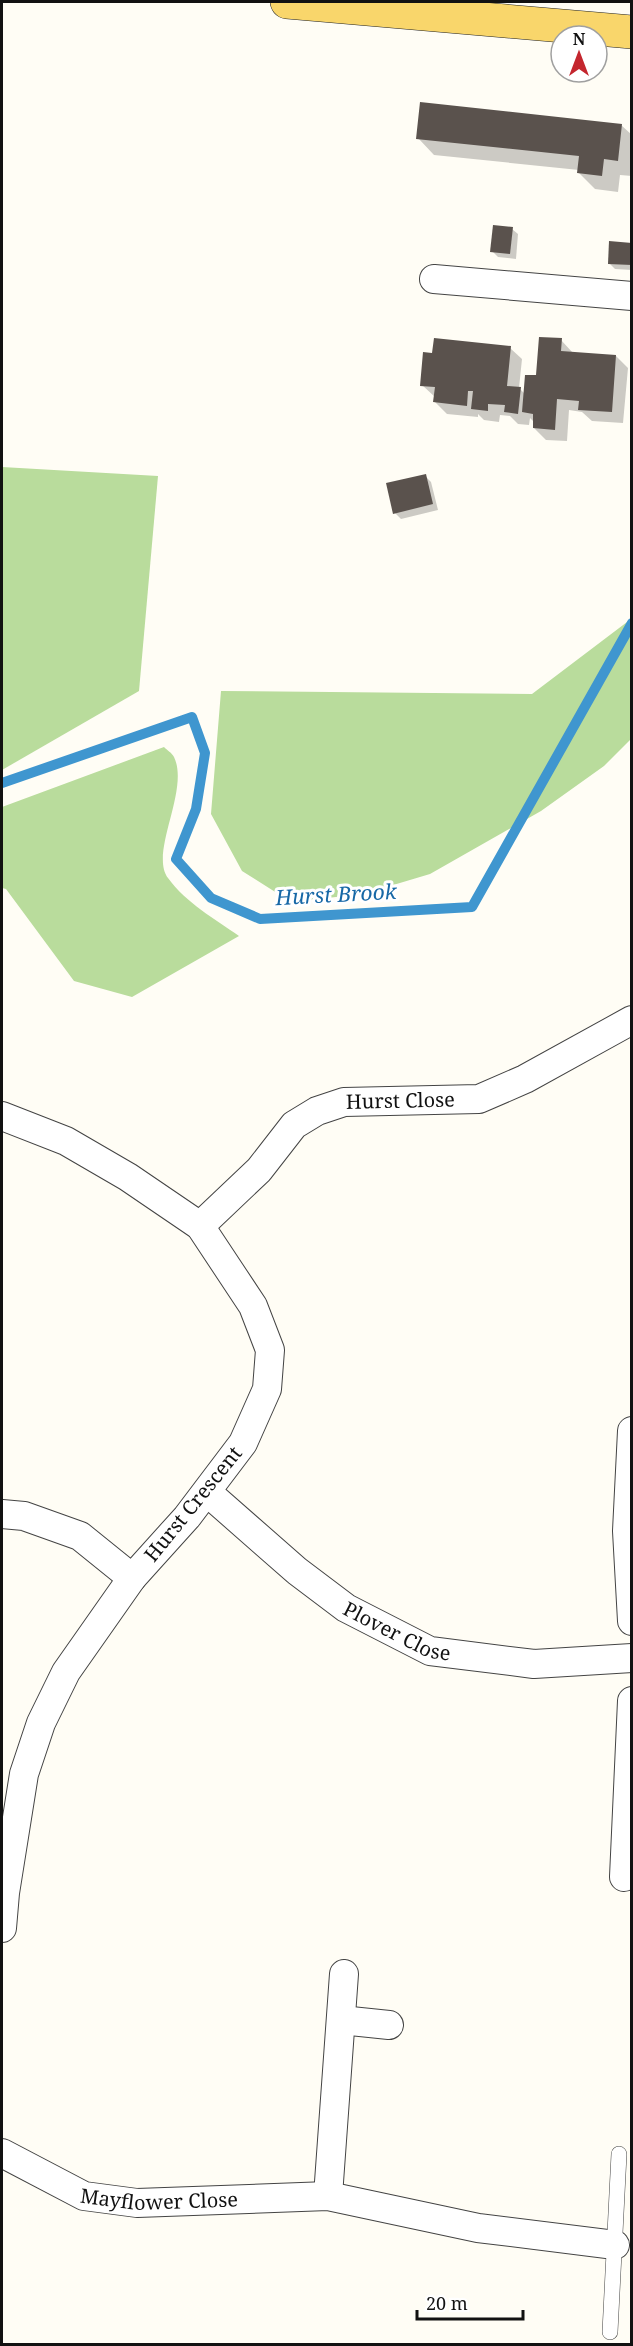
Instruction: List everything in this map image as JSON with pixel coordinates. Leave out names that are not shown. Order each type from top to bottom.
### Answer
[{"type":"main road","points":[[286,2],[632,32]]},
{"type":"street","points":[[434,279],[632,296]]},
{"type":"street","name":"Hurst Close","points":[[200,1227],[259,1170],[294,1125],[317,1111],[344,1102],[479,1099],[525,1079],[632,1020]]},
{"type":"street","name":"Hurst Crescent","points":[[2,1116],[66,1141],[128,1177],[200,1227],[253,1306],[270,1350],[267,1389],[243,1443],[187,1517],[132,1578],[66,1672],[41,1723],[24,1774],[3,1892],[2,1928]]},
{"type":"street","points":[[632,1431],[627,1531],[632,1621]]},
{"type":"street","name":"Plover Close","points":[[207,1492],[297,1571],[346,1608],[430,1651],[534,1664],[632,1658]]},
{"type":"street","points":[[2,1514],[24,1516],[80,1536],[132,1578]]},
{"type":"street","points":[[624,1876],[632,1701]]},
{"type":"street","points":[[328,2196],[344,1974]]},
{"type":"street","points":[[341,2020],[389,2025]]},
{"type":"street","name":"Mayflower Close","points":[[2,2153],[84,2196],[137,2203],[328,2196],[478,2228],[615,2245]]},
{"type":"lane","points":[[610,2332],[619,2154]]},
{"type":"green space","points":[[2,467],[158,476],[139,691],[2,770]]},
{"type":"green space","points":[[631,619],[631,739],[604,766],[541,811],[430,874],[363,894],[291,902],[242,871],[211,814],[221,691],[532,694]]},
{"type":"green space","points":[[164,747],[174,757],[178,771],[174,803],[163,853],[163,867],[168,878],[183,895],[239,936],[132,997],[74,981],[6,889],[2,888],[2,807]]},
{"type":"building","points":[[420,102],[622,124],[618,161],[604,159],[602,176],[577,173],[579,156],[416,139]]},
{"type":"building","points":[[493,225],[513,227],[510,254],[490,252]]},
{"type":"building","points":[[609,241],[632,243],[632,265],[608,264]]},
{"type":"building","points":[[539,337],[562,338],[561,351],[616,355],[612,412],[578,410],[579,401],[557,399],[555,430],[533,428],[533,414],[522,412],[525,375],[536,375]]},
{"type":"building","points":[[434,338],[511,346],[507,386],[521,387],[518,414],[504,412],[505,405],[488,404],[488,411],[471,409],[473,391],[468,391],[467,406],[433,402],[435,387],[420,386],[423,352],[432,353]]},
{"type":"building","points":[[426,474],[433,504],[393,514],[386,483]]},
{"type":"waterway","name":"Hurst Brook","points":[[2,783],[192,717],[205,753],[196,809],[176,859],[211,898],[260,919],[472,907],[632,623]]}]
